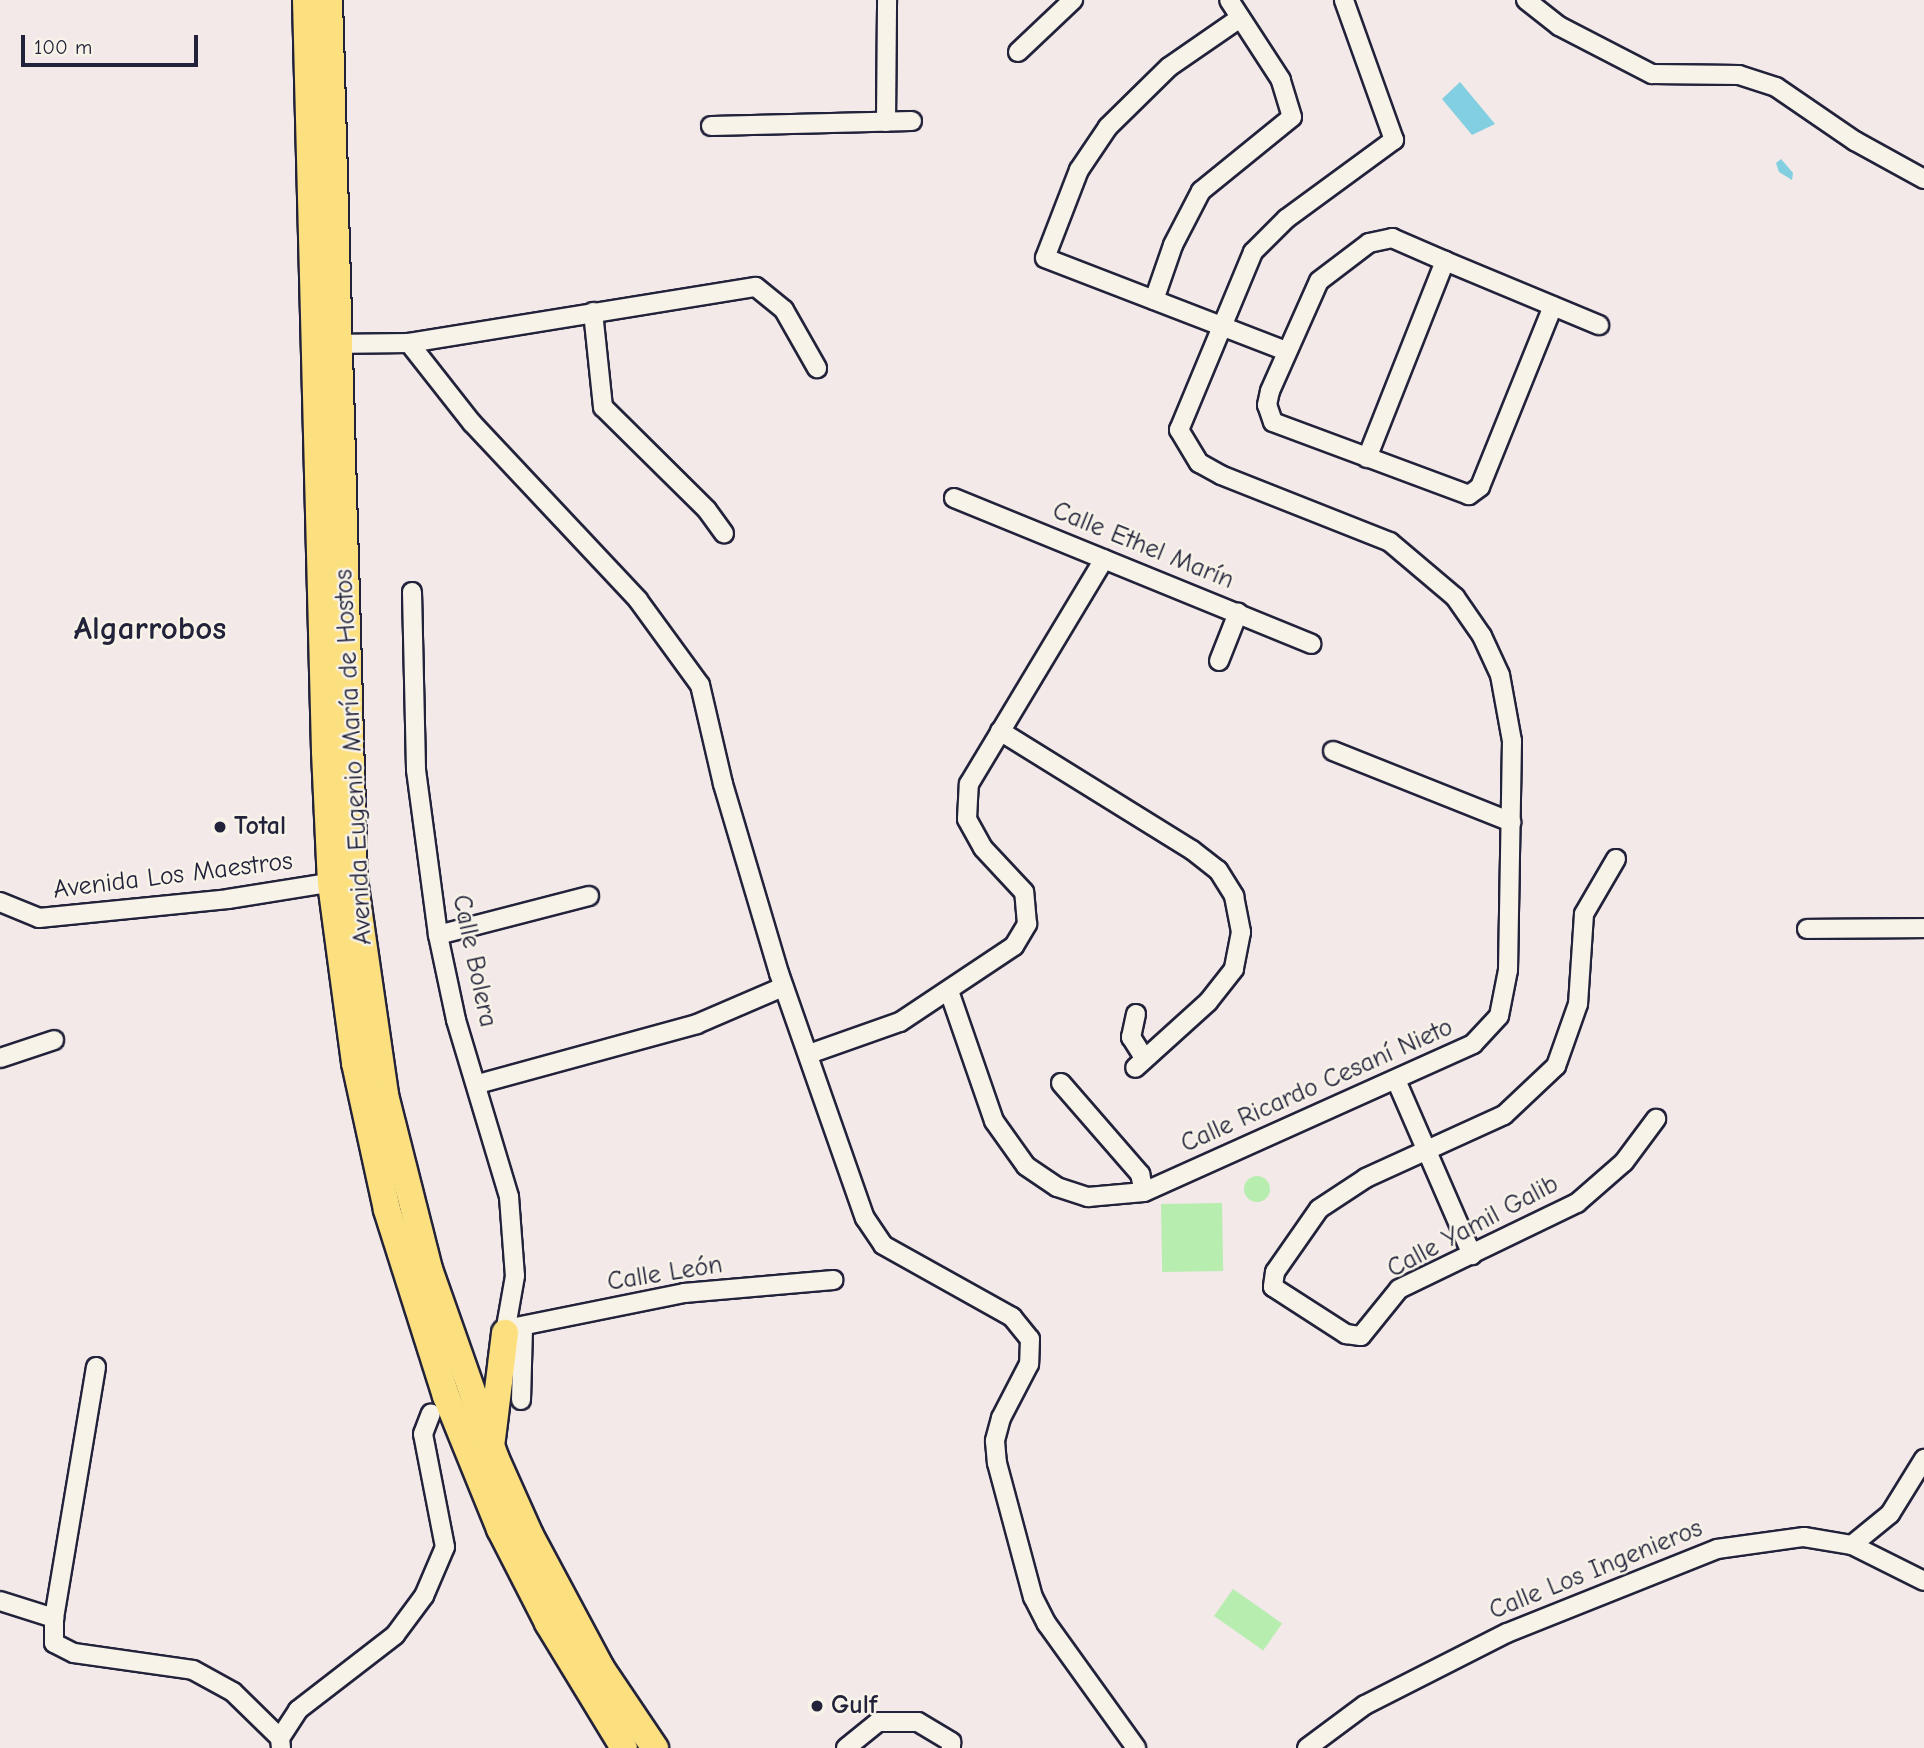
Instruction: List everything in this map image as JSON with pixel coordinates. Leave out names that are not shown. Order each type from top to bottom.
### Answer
[{"type":"highway","name":"Avenida Eugenio María de Hostos","points":[[306,0],[327,344],[343,881],[340,968],[370,1142],[416,1311],[482,1485],[548,1623],[624,1748]]},
{"type":"highway","name":"Avenida Eugenio María de Hostos","points":[[327,344],[329,0]]},
{"type":"highway","name":"Avenida Eugenio María de Hostos","points":[[343,881],[363,959],[393,1132],[429,1269],[460,1365],[530,1535],[576,1621],[655,1748]]},
{"type":"highway","points":[[416,1311],[435,1394],[431,1413],[444,1419],[467,1471],[482,1485]]},
{"type":"highway","points":[[460,1365],[477,1375],[488,1371],[511,1330]]},
{"type":"highway","points":[[492,1448],[511,1330]]},
{"type":"street","points":[[886,122],[887,0]]},
{"type":"street","points":[[1018,52],[1073,0]]},
{"type":"street","points":[[1154,300],[1173,245],[1201,191],[1292,117],[1281,80],[1229,0]]},
{"type":"street","name":"Calle Ricardo Cesaní Nieto","points":[[949,991],[994,1121],[1026,1166],[1057,1187],[1088,1197],[1144,1192],[1473,1044],[1499,1016],[1508,970],[1512,741],[1500,675],[1482,636],[1455,597],[1390,542],[1221,475],[1199,463],[1179,430],[1185,409],[1253,252],[1266,236],[1394,140],[1344,0]]},
{"type":"street","points":[[1526,0],[1559,26],[1652,74],[1739,75],[1776,87],[1854,141],[1924,179]]},
{"type":"street","points":[[1240,18],[1169,67],[1108,127],[1079,170],[1045,258],[1286,351]]},
{"type":"street","points":[[711,126],[912,121]]},
{"type":"street","points":[[1553,306],[1480,488],[1469,495],[1452,492],[1273,422],[1267,405],[1286,351],[1319,281],[1369,243],[1392,239],[1553,306],[1599,326]]},
{"type":"street","points":[[1367,458],[1445,261]]},
{"type":"street","points":[[327,344],[409,343],[756,287],[784,310],[817,368]]},
{"type":"street","points":[[593,312],[603,407],[707,510],[724,533]]},
{"type":"street","points":[[409,343],[472,423],[638,600],[700,685],[723,784],[783,987],[809,1054],[838,1148],[873,1235],[942,1282],[1012,1317],[1030,1339],[1029,1364],[1001,1418],[995,1441],[997,1462],[1033,1597],[1047,1624],[1136,1748]]},
{"type":"street","name":"Calle Ethel Marín","points":[[954,498],[1311,644]]},
{"type":"street","points":[[809,1054],[900,1022],[1014,946],[1027,924],[1024,892],[983,848],[967,819],[969,784],[1104,559]]},
{"type":"street","name":"Calle Bolera","points":[[412,592],[416,770],[438,935],[456,1020],[478,1084],[509,1197],[515,1276],[511,1330],[521,1400]]},
{"type":"street","points":[[1219,661],[1238,613]]},
{"type":"street","points":[[1000,731],[1192,850],[1218,870],[1234,896],[1241,932],[1234,969],[1208,1002],[1140,1063],[1130,1037],[1136,1013]]},
{"type":"street","points":[[1333,751],[1511,822]]},
{"type":"street","points":[[1427,1152],[1504,1115],[1556,1066],[1578,1004],[1584,914],[1614,863]]},
{"type":"street","name":"Avenida Los Maestros","points":[[0,902],[39,918],[228,899],[343,881]]},
{"type":"street","points":[[438,935],[589,896]]},
{"type":"street","points":[[1807,929],[1924,928]]},
{"type":"street","points":[[478,1084],[697,1024],[783,987]]},
{"type":"street","points":[[0,1058],[54,1040]]},
{"type":"street","points":[[1396,1080],[1472,1255]]},
{"type":"street","points":[[1065,1096],[1140,1174],[1144,1192]]},
{"type":"street","name":"Calle Yamil Galib","points":[[1427,1152],[1366,1178],[1319,1209],[1275,1272],[1273,1287],[1346,1334],[1361,1336],[1399,1289],[1577,1203],[1624,1162],[1656,1119]]},
{"type":"street","name":"Calle León","points":[[511,1330],[684,1293],[833,1280]]},
{"type":"street","points":[[96,1367],[54,1618],[54,1643],[74,1653],[193,1670],[233,1692],[280,1743],[298,1710],[395,1635],[424,1596],[445,1547],[423,1434],[431,1413]]},
{"type":"street","points":[[1852,1545],[1890,1514],[1924,1459]]},
{"type":"street","name":"Calle Los Ingenieros","points":[[1307,1748],[1365,1706],[1507,1633],[1717,1549],[1804,1537],[1852,1545],[1924,1581]]},
{"type":"street","points":[[0,1601],[54,1618]]},
{"type":"street","points":[[846,1748],[878,1722],[918,1722],[952,1746]]},
{"type":"green space","points":[[1257,1176],[1266,1180],[1270,1189],[1266,1198],[1257,1202],[1248,1198],[1244,1189],[1248,1180]]},
{"type":"green space","points":[[1222,1203],[1223,1271],[1162,1272],[1161,1204]]},
{"type":"green space","points":[[1233,1589],[1282,1623],[1263,1650],[1214,1616]]},
{"type":"water","points":[[1460,82],[1495,124],[1472,135],[1442,99]]},
{"type":"water","points":[[1781,159],[1793,173],[1792,180],[1779,172],[1776,163]]},
{"type":"place","name":"Total","points":[[220,827]]},
{"type":"place","name":"Gulf","points":[[817,1706]]},
{"type":"district","name":"Algarrobos","points":[[150,629]]}]
